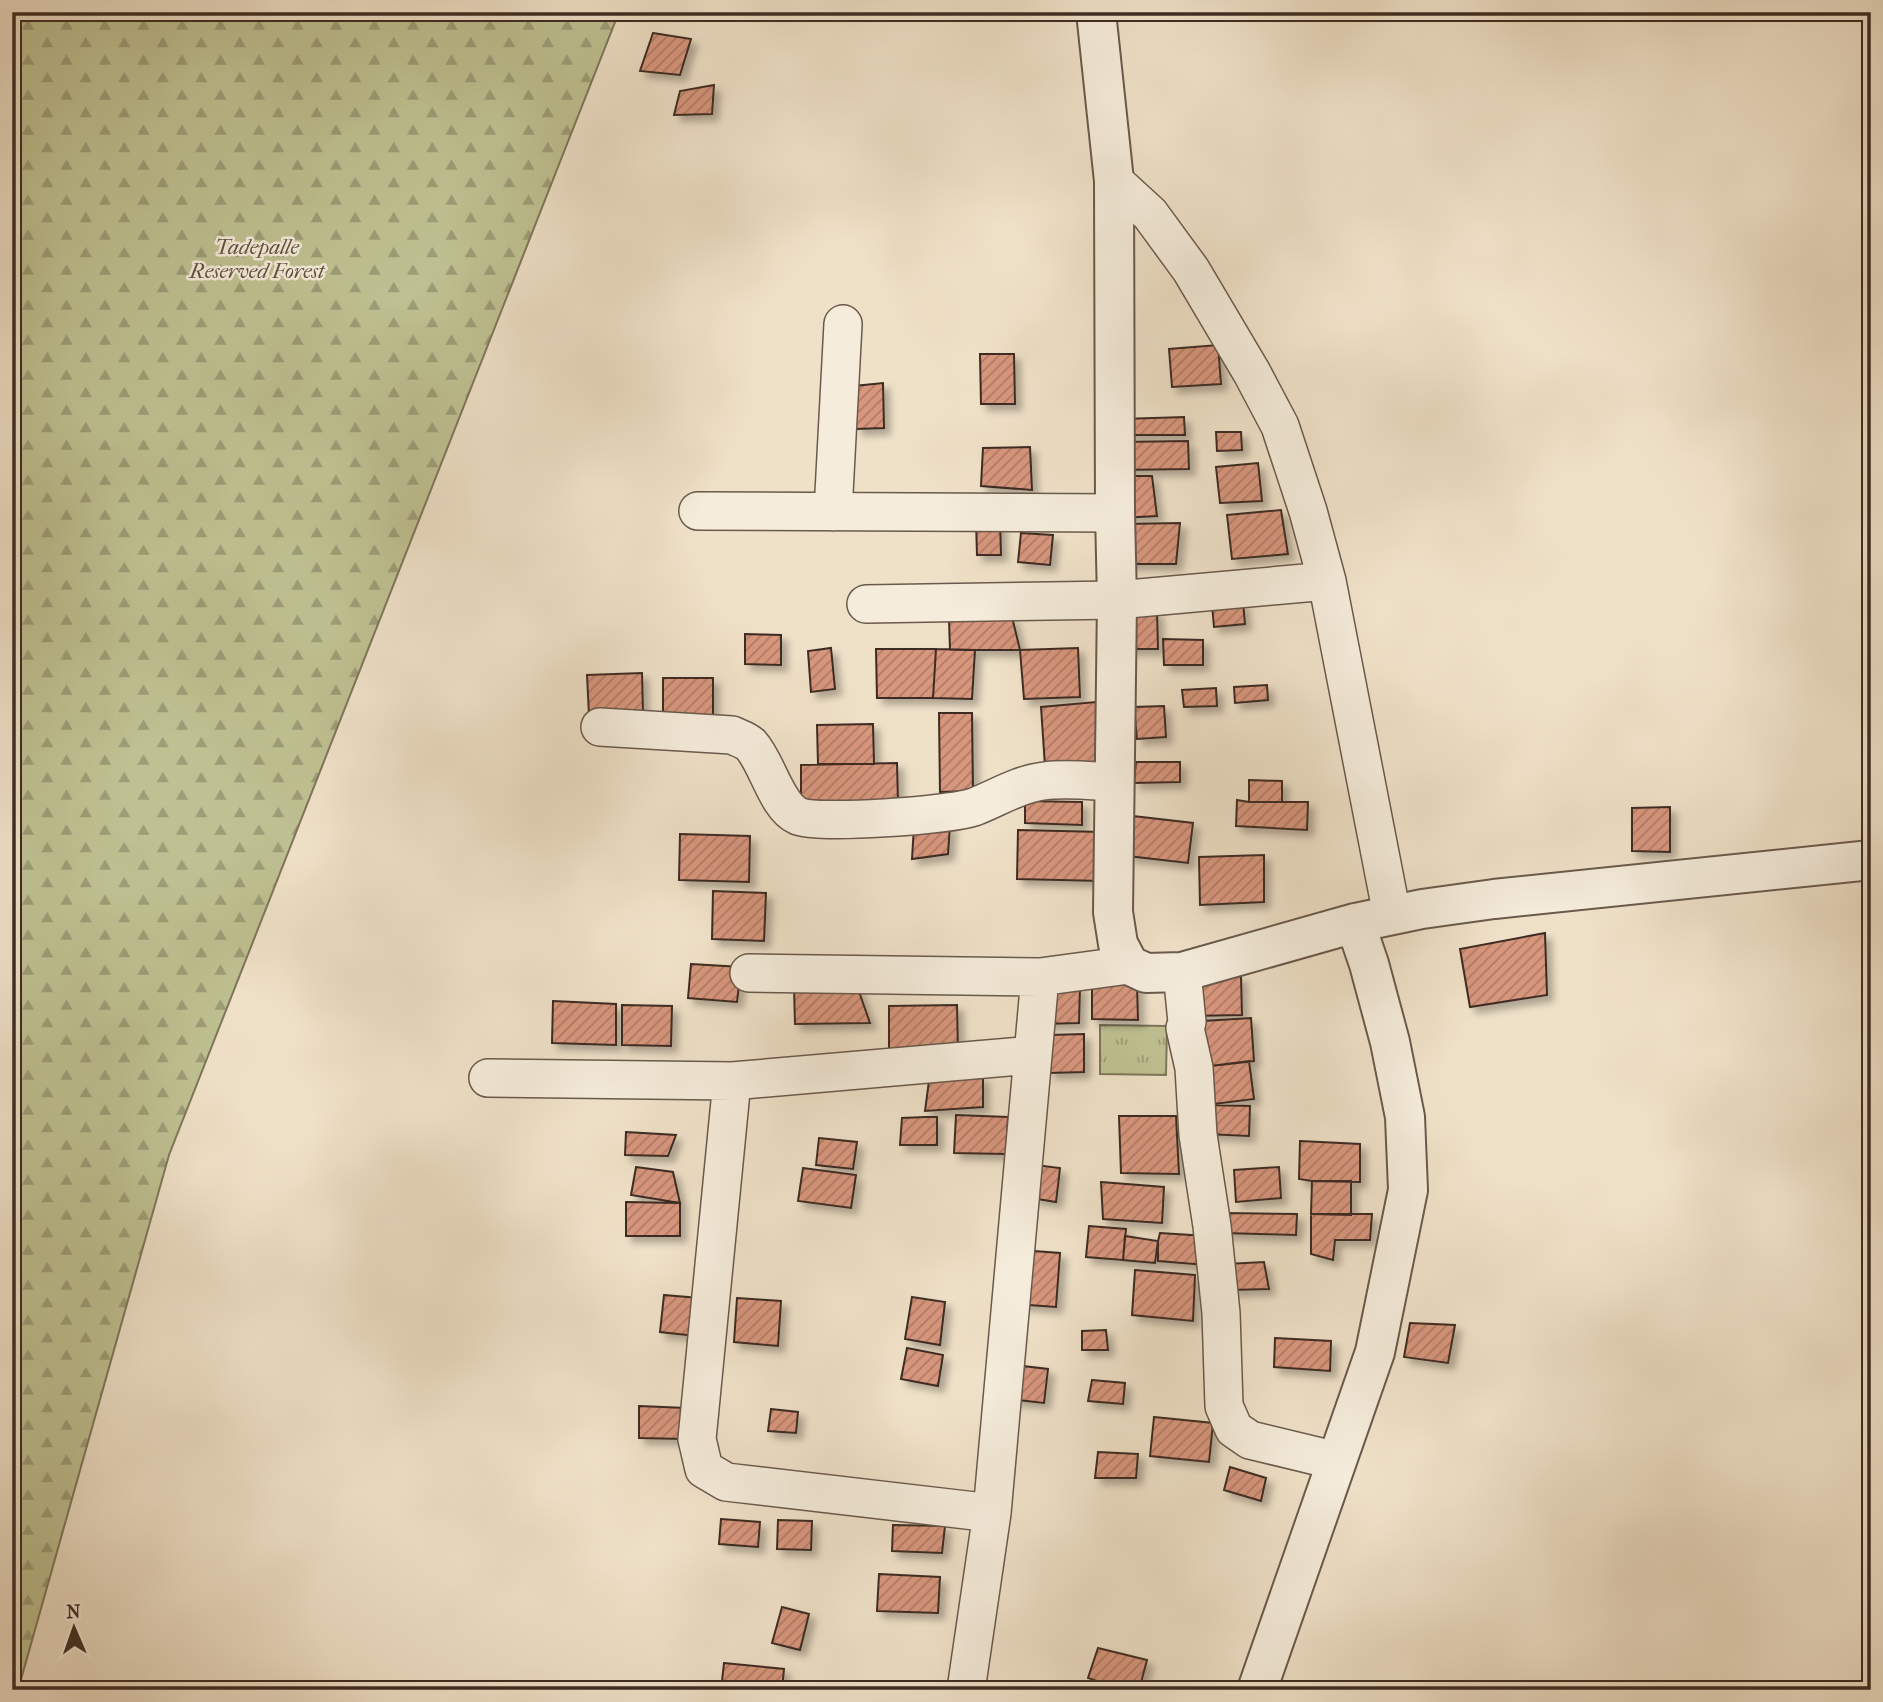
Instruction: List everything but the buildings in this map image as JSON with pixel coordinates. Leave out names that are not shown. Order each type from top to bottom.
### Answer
[{"type":"street","points":[[1096,12],[1114,181],[1117,600],[1113,912],[1118,944],[1129,965]]},
{"type":"street","points":[[1114,181],[1150,214],[1191,270],[1280,426],[1308,511],[1327,581],[1392,915]]},
{"type":"street","points":[[833,512],[843,324]]},
{"type":"street","points":[[698,512],[1115,513]]},
{"type":"street","points":[[866,604],[1117,600],[1327,581]]},
{"type":"street","points":[[600,727],[732,735],[749,743],[765,764],[784,805],[797,816],[815,819],[916,816],[972,808],[1020,786],[1045,780],[1114,782]]},
{"type":"street","points":[[749,973],[1040,976],[1129,965],[1146,973],[1182,972],[1392,915],[1494,899],[1871,860]]},
{"type":"street","points":[[1257,1690],[1375,1352],[1408,1190],[1405,1117],[1369,964],[1355,923]]},
{"type":"street","points":[[1182,972],[1187,1022],[1185,1028],[1194,1068],[1198,1135],[1221,1313],[1224,1406],[1234,1429],[1250,1440],[1337,1461]]},
{"type":"street","points":[[966,1690],[992,1513],[1040,976]]},
{"type":"street","points":[[488,1078],[732,1081],[1032,1055]]},
{"type":"street","points":[[732,1081],[697,1439],[704,1469],[726,1482],[992,1513]]},
{"type":"green space","name":"Tadepalle Reserved Forest","points":[[12,12],[619,12],[169,1155],[18,1690],[12,1690]]},
{"type":"green space","points":[[1100,1025],[1167,1026],[1166,1075],[1100,1074]]}]
